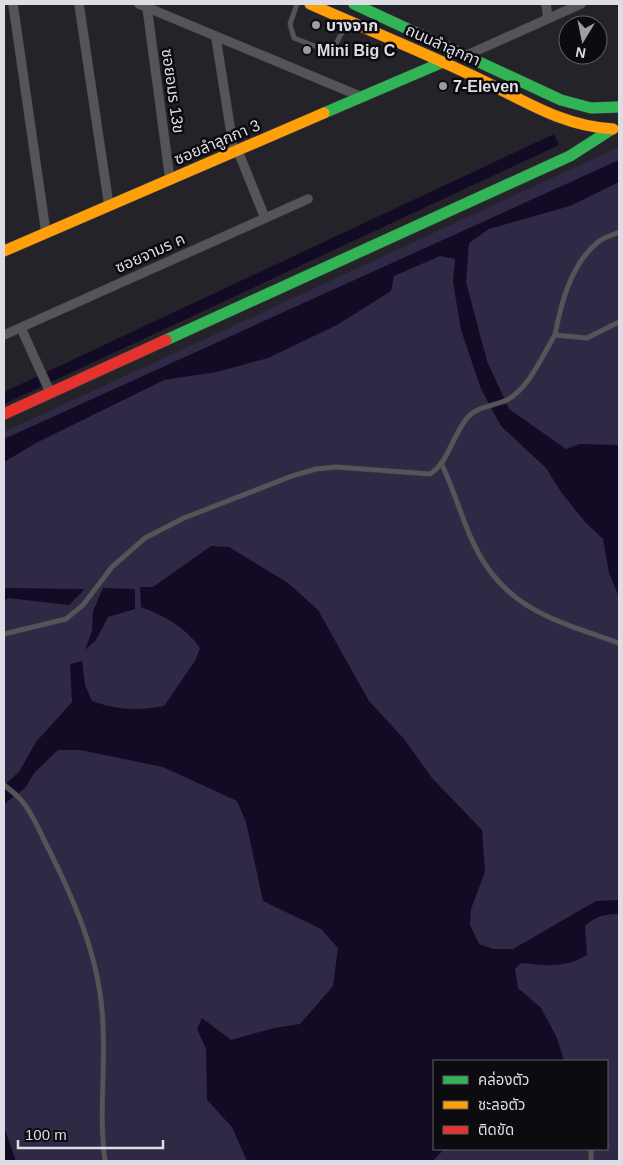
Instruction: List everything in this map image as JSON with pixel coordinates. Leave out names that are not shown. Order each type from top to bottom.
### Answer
[{"type":"street","points":[[13,4],[46,233]]},
{"type":"street","points":[[79,4],[109,206]]},
{"type":"street","name":"ถนนลำลูกกา","points":[[310,4],[443,62],[549,116],[574,125],[616,128]]},
{"type":"street","name":"ถนนลำลูกกา","points":[[354,4],[561,100],[591,108],[619,107]]},
{"type":"street","points":[[467,55],[581,4]]},
{"type":"street","points":[[143,5],[216,38],[362,97]]},
{"type":"street","name":"ซอยอมร 13ข","points":[[143,5],[170,180]]},
{"type":"street","points":[[543,5],[548,18]]},
{"type":"street","points":[[216,38],[236,152],[265,218]]},
{"type":"street","name":"ซอยลำลูกกา 3","points":[[4,251],[443,62]]},
{"type":"street","points":[[4,414],[48,388],[570,156],[616,128]]},
{"type":"street","name":"ซอยจามร ค","points":[[4,335],[308,199]]},
{"type":"street","points":[[20,328],[48,388]]},
{"type":"lane","points":[[297,4],[290,24],[294,38],[325,50],[331,50],[336,44],[347,20]]},
{"type":"lane","points":[[4,634],[66,619],[83,605],[112,567],[145,538],[184,518],[292,476],[316,469],[336,467],[430,474],[442,463],[466,420],[490,405],[507,400],[532,374],[555,335],[560,305],[578,268],[598,241],[619,232]]},
{"type":"lane","points":[[555,335],[587,338],[619,322]]},
{"type":"lane","points":[[442,463],[472,540],[482,559],[512,594],[528,608],[551,620],[619,643]]},
{"type":"lane","points":[[4,785],[20,799],[33,819],[81,921],[96,968],[102,1011],[105,1161]]},
{"type":"shaded area","points":[[554,134],[559,145],[4,404],[4,392]]},
{"type":"shaded area","points":[[619,147],[619,1161],[4,1161],[4,432]]},
{"type":"shaded area","points":[[619,160],[619,182],[570,206],[489,229],[469,243],[466,282],[487,361],[509,409],[566,449],[580,444],[619,445],[619,597],[609,573],[603,539],[586,523],[561,492],[546,468],[501,426],[481,389],[461,330],[453,282],[455,259],[440,256],[394,276],[391,291],[337,325],[268,358],[217,372],[164,380],[36,443],[4,462],[4,439]]},
{"type":"shaded area","points":[[211,546],[229,547],[288,583],[318,610],[369,701],[404,739],[432,778],[482,830],[485,872],[471,909],[470,925],[479,944],[493,949],[513,949],[596,901],[619,900],[619,914],[600,916],[585,926],[587,955],[571,962],[555,965],[521,963],[515,969],[518,988],[541,1008],[557,1038],[564,1060],[433,1060],[433,1150],[443,1150],[433,1161],[247,1161],[232,1127],[207,1100],[206,1049],[197,1029],[202,1018],[231,1040],[274,1028],[300,1024],[333,986],[338,948],[321,929],[263,901],[246,822],[237,801],[163,767],[80,750],[58,750],[35,772],[25,788],[4,804],[4,785],[19,772],[36,742],[72,702],[70,664],[82,661],[85,685],[92,701],[128,709],[145,709],[164,706],[195,661],[200,648],[188,634],[174,623],[141,607],[140,587],[153,587]]},
{"type":"shaded area","points":[[4,588],[85,589],[69,605],[8,598],[4,601]]},
{"type":"shaded area","points":[[103,588],[135,589],[135,609],[108,617],[96,640],[85,650],[92,631],[93,611]]},
{"type":"shaded area","points":[[4,1127],[16,1161],[4,1161]]},
{"type":"traffic: fast","points":[[354,4],[561,100],[591,108],[619,107]]},
{"type":"traffic: fast","points":[[324,113],[443,62]]},
{"type":"traffic: fast","points":[[166,340],[570,156],[612,129]]},
{"type":"traffic: slow","points":[[310,4],[451,66],[540,109],[593,127],[613,129]]},
{"type":"traffic: slow","points":[[4,251],[324,113]]},
{"type":"traffic: jam","points":[[4,414],[166,340]]},
{"type":"place","name":"บางจาก","points":[[316,25]]},
{"type":"place","name":"Mini Big C","points":[[307,50]]},
{"type":"place","name":"7-Eleven","points":[[443,86]]}]
